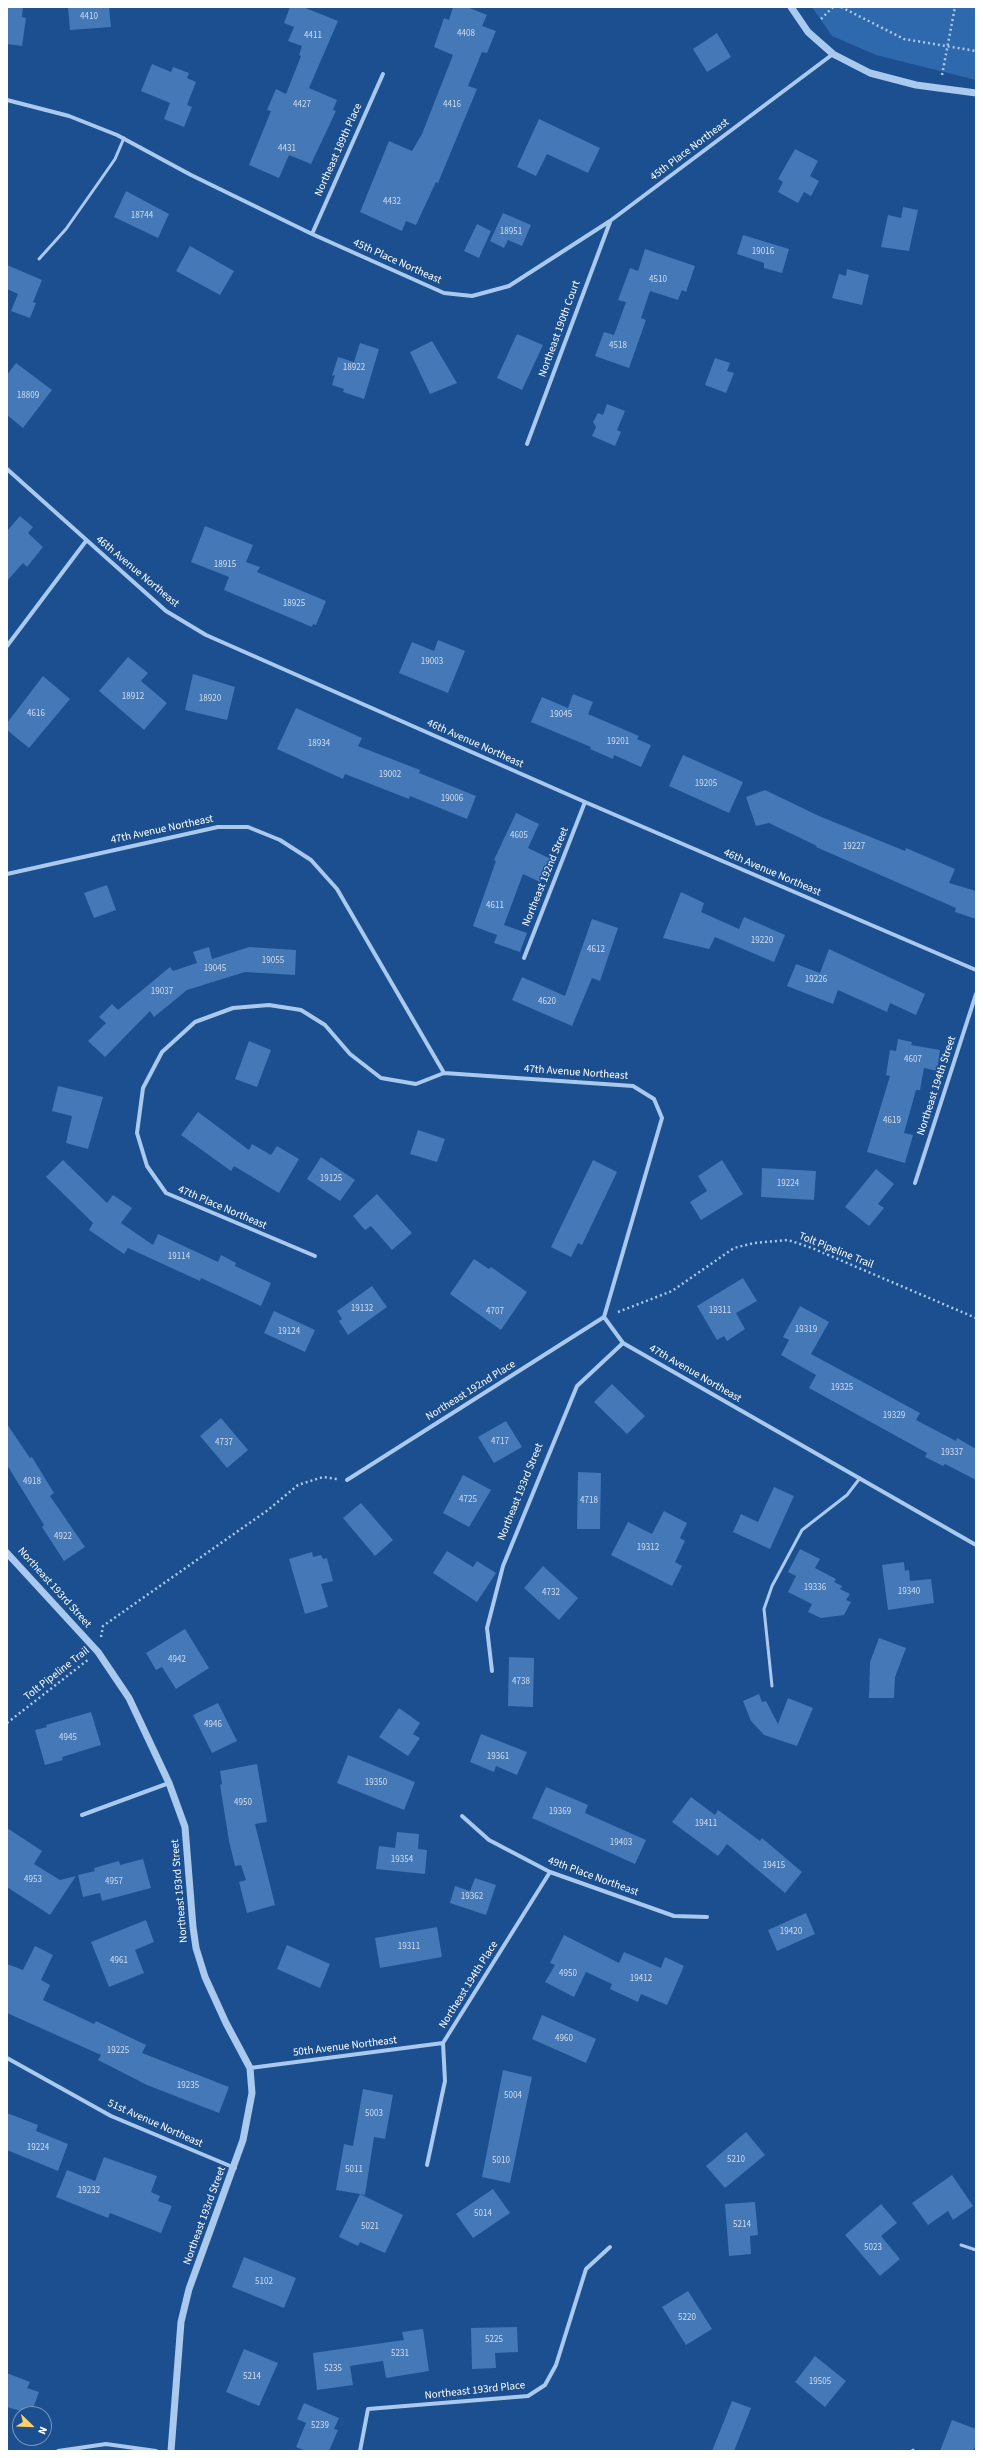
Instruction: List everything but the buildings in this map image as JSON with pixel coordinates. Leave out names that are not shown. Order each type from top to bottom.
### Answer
[{"type":"street","points":[[791,7],[808,32],[833,54],[870,72],[916,85],[976,93]]},
{"type":"street","name":"45th Place Northeast","points":[[7,100],[69,116],[124,138],[190,175],[312,234],[444,293],[472,296],[509,286],[610,221],[833,54]]},
{"type":"street","name":"Northeast 189th Place","points":[[312,234],[383,74]]},
{"type":"street","name":"Northeast 190th Court","points":[[527,444],[610,221]]},
{"type":"street","name":"46th Avenue Northeast","points":[[7,470],[166,611],[206,635],[585,802],[976,970]]},
{"type":"street","points":[[7,646],[86,541]]},
{"type":"street","name":"Northeast 192nd Street","points":[[524,958],[585,802]]},
{"type":"street","name":"47th Avenue Northeast","points":[[7,874],[218,827],[248,827],[280,840],[310,860],[337,889],[444,1073],[633,1086],[654,1099],[662,1118],[604,1317],[623,1343],[976,1545]]},
{"type":"street","name":"Northeast 194th Street","points":[[915,1183],[976,994]]},
{"type":"street","name":"47th Place Northeast","points":[[315,1256],[166,1194],[147,1166],[138,1133],[142,1088],[162,1052],[195,1022],[234,1008],[269,1005],[300,1010],[325,1025],[350,1054],[381,1078],[416,1084],[444,1073]]},
{"type":"street","name":"Northeast 192nd Place","points":[[347,1480],[604,1317]]},
{"type":"street","name":"Northeast 193rd Street","points":[[492,1671],[487,1628],[503,1566],[577,1386],[623,1343]]},
{"type":"street","name":"Northeast 193rd Street","points":[[7,1553],[98,1652],[129,1698],[169,1783],[185,1827],[193,1928],[196,1948],[205,1977],[226,2023],[250,2068],[252,2093],[249,2115],[235,2168],[190,2289],[181,2322],[171,2451]]},
{"type":"street","points":[[82,1815],[169,1783]]},
{"type":"street","name":"49th Place Northeast","points":[[462,1816],[489,1840],[550,1872],[674,1916],[707,1917]]},
{"type":"street","name":"Northeast 194th Place","points":[[427,2165],[445,2081],[443,2043],[550,1872]]},
{"type":"street","name":"50th Avenue Northeast","points":[[250,2068],[443,2043]]},
{"type":"street","name":"51st Avenue Northeast","points":[[7,2058],[111,2116],[235,2168]]},
{"type":"street","name":"Northeast 193rd Place","points":[[360,2451],[368,2409],[528,2396],[546,2385],[556,2364],[586,2268],[610,2247]]},
{"type":"street","points":[[58,2451],[106,2444],[156,2451]]},
{"type":"lane","points":[[39,259],[66,229],[115,159],[124,138]]},
{"type":"lane","points":[[772,1686],[764,1609],[772,1586],[802,1530],[847,1495],[860,1478]]},
{"type":"lane","points":[[961,2245],[976,2250]]},
{"type":"path","points":[[821,19],[833,7]]},
{"type":"path","points":[[841,7],[904,39],[976,52]]},
{"type":"path","points":[[939,88],[955,7]]},
{"type":"path","name":"Tolt Pipeline Trail","points":[[604,1317],[672,1291],[734,1248],[754,1243],[788,1240],[812,1248],[976,1318]]},
{"type":"path","points":[[98,1652],[103,1626],[268,1510],[298,1485],[323,1477],[347,1480]]},
{"type":"path","name":"Tolt Pipeline Trail","points":[[7,1723],[98,1652]]},
{"type":"shaded area","points":[[812,7],[976,7],[976,80],[876,55],[832,36]]}]
